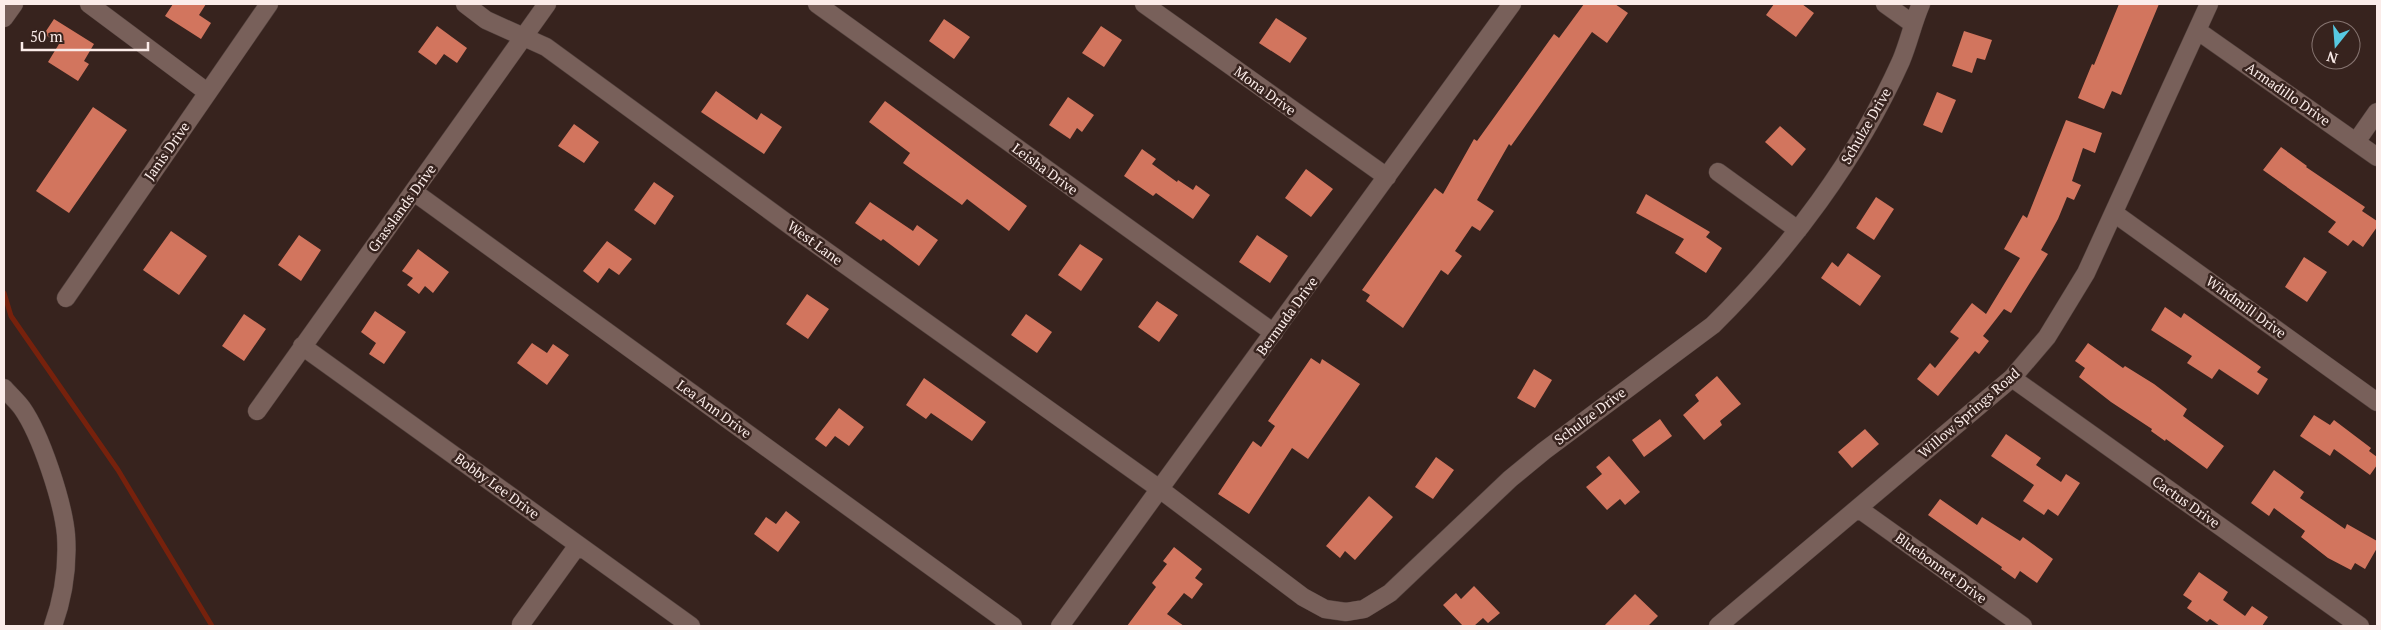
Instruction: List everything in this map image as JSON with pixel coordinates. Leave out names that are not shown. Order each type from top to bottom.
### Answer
[{"type":"street","points":[[4,18],[14,4]]},
{"type":"street","points":[[89,4],[207,92]]},
{"type":"street","name":"Janis Drive","points":[[66,298],[269,4]]},
{"type":"street","name":"West Lane","points":[[465,4],[486,20],[546,47],[795,229],[1161,490]]},
{"type":"street","name":"Grasslands Drive","points":[[257,411],[547,4]]},
{"type":"street","name":"Leisha Drive","points":[[817,4],[1274,333]]},
{"type":"street","name":"Mona Drive","points":[[1144,4],[1386,177]]},
{"type":"street","points":[[1885,4],[1912,24]]},
{"type":"street","name":"Schulze Drive","points":[[1161,490],[1303,597],[1325,609],[1346,612],[1364,608],[1390,593],[1510,479],[1544,451],[1712,325],[1757,280],[1798,230],[1849,157],[1881,101],[1902,59],[1912,24],[1922,4]]},
{"type":"street","name":"Willow Springs Road","points":[[1718,626],[2012,378],[2047,337],[2086,273],[2209,4]]},
{"type":"street","name":"Bermuda Drive","points":[[1060,626],[1161,490],[1508,5]]},
{"type":"street","name":"Armadillo Drive","points":[[2198,31],[2377,157]]},
{"type":"street","points":[[2356,142],[2377,112]]},
{"type":"street","points":[[1718,172],[1798,230]]},
{"type":"street","name":"Lea Ann Drive","points":[[414,192],[1013,626]]},
{"type":"street","name":"Windmill Drive","points":[[2114,213],[2377,402]]},
{"type":"street","name":"Bobby Lee Drive","points":[[302,346],[692,626]]},
{"type":"street","name":"Cactus Drive","points":[[2012,378],[2360,626]]},
{"type":"street","points":[[4,388],[22,409],[42,450],[58,496],[64,525],[66,535],[65,574],[53,626]]},
{"type":"street","name":"Bluebonnet Drive","points":[[1859,509],[2023,626]]},
{"type":"street","points":[[521,624],[578,545]]},
{"type":"building","points":[[173,4],[206,4],[199,15],[211,23],[201,39],[165,16]]},
{"type":"building","points":[[1584,4],[1615,4],[1628,13],[1607,43],[1592,32],[1511,146],[1509,144],[1477,200],[1494,211],[1480,231],[1472,226],[1455,251],[1462,256],[1448,275],[1441,270],[1403,328],[1366,301],[1370,295],[1362,290],[1435,188],[1443,194],[1474,139],[1477,141],[1554,34],[1559,38]]},
{"type":"building","points":[[1774,4],[1802,4],[1814,13],[1796,37],[1766,15]]},
{"type":"building","points":[[2119,4],[2159,4],[2121,95],[2112,91],[2104,109],[2078,98]]},
{"type":"building","points":[[1276,18],[1307,38],[1290,63],[1259,43]]},
{"type":"building","points":[[54,19],[94,44],[84,61],[89,64],[78,81],[48,62],[59,44],[44,34]]},
{"type":"building","points":[[944,19],[970,37],[954,59],[929,41]]},
{"type":"building","points":[[437,26],[467,48],[457,63],[444,54],[436,65],[418,52]]},
{"type":"building","points":[[1101,26],[1122,40],[1104,67],[1082,53]]},
{"type":"building","points":[[1964,31],[1992,40],[1985,60],[1977,58],[1972,73],[1952,66]]},
{"type":"building","points":[[716,91],[757,120],[761,113],[782,127],[764,154],[701,112]]},
{"type":"building","points":[[1937,92],[1956,100],[1942,133],[1923,125]]},
{"type":"building","points":[[1068,97],[1094,115],[1082,132],[1077,128],[1070,139],[1049,125]]},
{"type":"building","points":[[885,101],[1027,206],[1009,231],[967,199],[962,205],[903,163],[910,153],[869,122]]},
{"type":"building","points":[[93,107],[127,130],[69,213],[36,191]]},
{"type":"building","points":[[2066,120],[2102,133],[2095,153],[2083,148],[2072,181],[2081,185],[2074,200],[2067,197],[2058,219],[2041,250],[2048,254],[2011,313],[2004,309],[1983,336],[1989,341],[1979,354],[1975,351],[1938,396],[1917,379],[1930,363],[1935,368],[1959,338],[1950,332],[1972,303],[1986,314],[2020,258],[2004,249],[2023,215],[2027,218]]},
{"type":"building","points":[[574,124],[599,142],[584,163],[558,146]]},
{"type":"building","points":[[1780,126],[1806,149],[1792,166],[1765,142]]},
{"type":"building","points":[[2281,147],[2306,167],[2365,207],[2362,211],[2377,221],[2377,227],[2363,247],[2353,240],[2348,246],[2328,232],[2336,222],[2263,170]]},
{"type":"building","points":[[1142,149],[1156,159],[1152,164],[1177,182],[1178,180],[1193,190],[1196,185],[1210,195],[1193,219],[1156,193],[1153,196],[1124,176]]},
{"type":"building","points":[[1306,169],[1333,189],[1311,217],[1285,198]]},
{"type":"building","points":[[654,182],[674,196],[655,225],[634,210]]},
{"type":"building","points":[[1646,194],[1710,232],[1706,237],[1722,248],[1706,273],[1675,253],[1684,239],[1636,213]]},
{"type":"building","points":[[1876,197],[1894,209],[1874,240],[1856,228]]},
{"type":"building","points":[[870,202],[913,231],[917,225],[938,240],[919,266],[883,239],[881,241],[855,223]]},
{"type":"building","points":[[171,231],[207,256],[179,295],[143,270]]},
{"type":"building","points":[[299,235],[321,250],[301,281],[278,265]]},
{"type":"building","points":[[1257,235],[1288,256],[1270,283],[1239,262]]},
{"type":"building","points":[[607,241],[632,259],[619,275],[609,268],[598,283],[583,271]]},
{"type":"building","points":[[1080,244],[1103,259],[1081,291],[1058,275]]},
{"type":"building","points":[[418,249],[449,272],[433,293],[425,286],[419,294],[407,285],[413,278],[402,271]]},
{"type":"building","points":[[1848,253],[1881,276],[1860,306],[1821,278],[1832,262],[1838,267]]},
{"type":"building","points":[[2304,257],[2327,272],[2307,302],[2285,287]]},
{"type":"building","points":[[807,294],[829,309],[808,339],[786,324]]},
{"type":"building","points":[[1157,301],[1178,315],[1159,342],[1138,327]]},
{"type":"building","points":[[2165,307],[2181,318],[2184,313],[2261,367],[2257,372],[2268,379],[2258,395],[2219,369],[2212,379],[2187,363],[2192,356],[2151,330]]},
{"type":"building","points":[[375,311],[406,332],[384,364],[369,354],[376,343],[361,332]]},
{"type":"building","points":[[244,314],[266,329],[244,361],[222,346]]},
{"type":"building","points":[[1026,314],[1052,332],[1037,353],[1011,335]]},
{"type":"building","points":[[532,343],[547,353],[553,344],[569,355],[547,385],[517,363]]},
{"type":"building","points":[[2088,343],[2123,368],[2125,366],[2154,384],[2187,409],[2183,416],[2224,446],[2207,469],[2166,439],[2165,441],[2151,431],[2152,429],[2111,402],[2079,377],[2085,368],[2075,361]]},
{"type":"building","points":[[1311,358],[1320,364],[1322,359],[1360,384],[1308,459],[1292,448],[1249,514],[1218,494],[1253,441],[1261,447],[1275,426],[1268,421]]},
{"type":"building","points":[[1534,369],[1552,380],[1535,408],[1517,398]]},
{"type":"building","points":[[1717,376],[1741,404],[1720,421],[1722,425],[1704,440],[1683,415],[1699,401],[1695,395]]},
{"type":"building","points":[[924,378],[986,422],[972,441],[931,413],[926,419],[906,405]]},
{"type":"building","points":[[839,408],[864,427],[849,446],[835,436],[826,447],[815,439]]},
{"type":"building","points":[[2314,415],[2330,425],[2334,420],[2371,448],[2369,451],[2377,457],[2377,465],[2370,475],[2334,449],[2330,456],[2300,436]]},
{"type":"building","points":[[1660,419],[1672,436],[1644,457],[1632,440]]},
{"type":"building","points":[[1865,429],[1879,444],[1852,468],[1838,452]]},
{"type":"building","points":[[2006,434],[2041,458],[2036,465],[2061,482],[2066,474],[2080,483],[2058,516],[2048,509],[2044,515],[2023,501],[2034,485],[1991,456]]},
{"type":"building","points":[[1609,456],[1640,492],[1625,505],[1620,499],[1607,510],[1586,487],[1602,474],[1596,467]]},
{"type":"building","points":[[1436,457],[1454,470],[1433,499],[1415,487]]},
{"type":"building","points":[[2274,470],[2304,492],[2300,498],[2345,529],[2347,524],[2377,541],[2377,548],[2365,569],[2355,563],[2351,570],[2328,558],[2301,537],[2305,531],[2274,508],[2269,516],[2251,503]]},
{"type":"building","points":[[1369,496],[1393,517],[1355,560],[1345,551],[1340,558],[1326,546]]},
{"type":"building","points":[[1940,499],[1977,525],[1982,517],[2020,541],[2023,537],[2053,559],[2037,583],[2020,571],[2015,579],[2001,569],[2002,567],[1928,515]]},
{"type":"building","points":[[786,511],[800,522],[778,552],[754,534],[766,517],[776,524]]},
{"type":"building","points":[[1174,547],[1202,569],[1195,578],[1203,584],[1192,599],[1184,593],[1167,614],[1184,626],[1127,626],[1156,587],[1152,583],[1167,564],[1163,561]]},
{"type":"building","points":[[2199,572],[2228,592],[2223,600],[2245,616],[2252,606],[2268,617],[2262,626],[2220,626],[2210,619],[2207,622],[2187,608],[2192,601],[2183,595]]},
{"type":"building","points":[[1474,586],[1500,613],[1488,623],[1483,618],[1474,626],[1463,626],[1443,605],[1456,593],[1461,599]]},
{"type":"building","points":[[1635,594],[1658,616],[1648,626],[1604,626]]},
{"type":"waterway","points":[[4,293],[11,316],[118,470],[212,626]]}]
